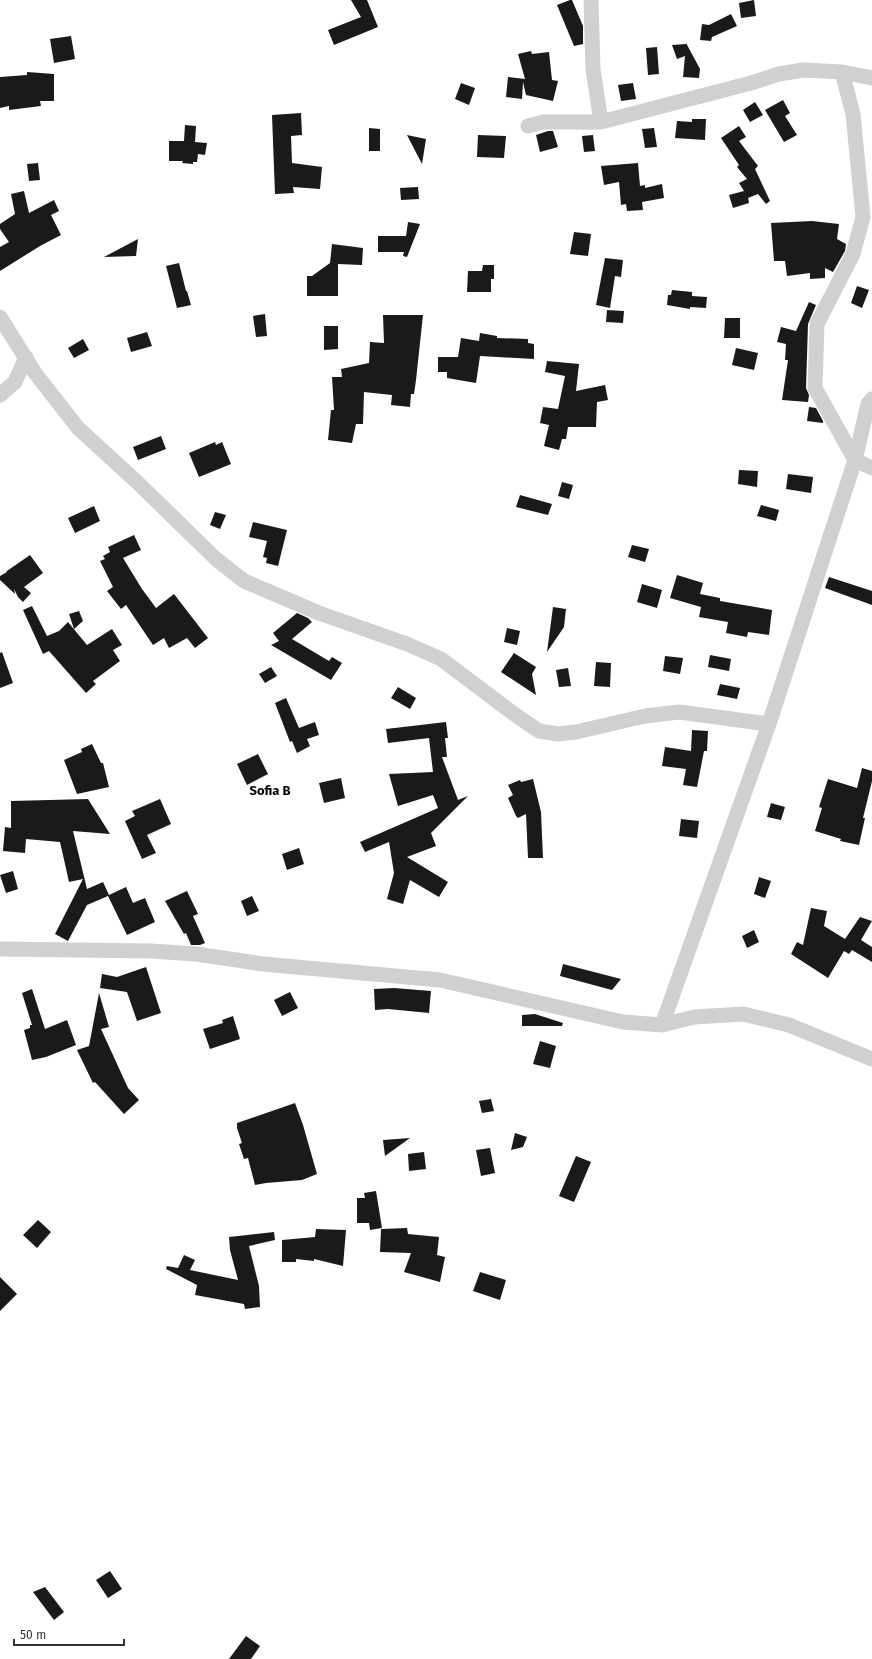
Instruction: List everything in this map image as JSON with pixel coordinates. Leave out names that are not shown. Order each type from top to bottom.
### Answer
[{"type":"street","points":[[591,0],[593,69],[601,122]]},
{"type":"street","points":[[528,126],[543,122],[601,122],[751,83],[779,74],[803,70],[842,72],[872,78]]},
{"type":"street","points":[[842,72],[853,114],[863,217],[853,254],[817,324],[815,388],[855,460],[872,468]]},
{"type":"street","points":[[0,317],[44,384],[78,428],[137,482],[216,559],[244,581],[319,613],[407,644],[441,658],[514,714],[539,731],[558,734],[576,732],[645,716],[678,712],[769,724]]},
{"type":"street","points":[[0,395],[15,382],[26,357]]},
{"type":"street","points":[[15,382],[44,384]]},
{"type":"street","points":[[662,1025],[769,724],[855,460],[868,404],[872,399]]},
{"type":"street","points":[[0,949],[151,951],[196,954],[263,964],[440,980],[623,1022],[662,1025],[694,1017],[743,1014],[789,1025],[872,1059]]},
{"type":"building","points":[[351,0],[367,0],[378,27],[334,45],[328,30],[361,17]]},
{"type":"building","points":[[572,0],[583,26],[583,44],[574,46],[557,5]]},
{"type":"building","points":[[754,0],[756,16],[741,18],[739,3]]},
{"type":"building","points":[[731,14],[737,26],[712,37],[711,41],[700,40],[702,24],[709,25]]},
{"type":"building","points":[[71,36],[75,59],[54,63],[50,39]]},
{"type":"building","points":[[686,43],[700,69],[699,78],[683,77],[685,56],[677,59],[672,45]]},
{"type":"building","points":[[657,47],[659,74],[648,75],[646,48]]},
{"type":"building","points":[[531,51],[532,54],[549,52],[552,80],[558,81],[553,101],[526,95],[523,82],[522,99],[506,97],[508,77],[525,79],[518,54]]},
{"type":"building","points":[[27,72],[54,74],[54,101],[40,101],[41,106],[9,110],[9,106],[0,108],[0,77],[27,75]]},
{"type":"building","points":[[461,83],[475,88],[469,105],[455,99]]},
{"type":"building","points":[[633,83],[636,99],[621,101],[618,85]]},
{"type":"building","points":[[783,100],[790,113],[785,116],[797,135],[784,142],[765,110]]},
{"type":"building","points":[[755,102],[763,115],[750,122],[743,110]]},
{"type":"building","points":[[301,113],[302,135],[291,136],[292,163],[322,167],[320,189],[293,187],[294,193],[275,194],[272,115]]},
{"type":"building","points":[[692,119],[706,119],[705,140],[675,138],[677,121],[692,122]]},
{"type":"building","points":[[185,125],[196,126],[195,142],[207,143],[205,155],[198,154],[197,162],[193,162],[193,164],[182,163],[183,161],[169,161],[169,141],[184,141]]},
{"type":"building","points":[[739,126],[746,137],[739,141],[758,166],[755,169],[770,201],[766,204],[758,194],[748,198],[749,203],[733,208],[729,195],[744,191],[739,183],[747,179],[737,167],[739,165],[721,138]]},
{"type":"building","points":[[369,128],[380,129],[380,151],[369,151]]},
{"type":"building","points":[[654,128],[657,147],[645,148],[642,129]]},
{"type":"building","points":[[553,131],[558,147],[540,152],[536,135]]},
{"type":"building","points":[[407,135],[426,139],[422,164]]},
{"type":"building","points":[[478,135],[506,136],[504,158],[477,157]]},
{"type":"building","points":[[593,135],[595,151],[584,152],[582,136]]},
{"type":"building","points":[[38,163],[40,180],[29,181],[27,164]]},
{"type":"building","points":[[638,163],[640,186],[645,185],[645,188],[662,184],[664,198],[642,202],[643,210],[627,211],[626,204],[621,205],[619,182],[604,185],[601,166]]},
{"type":"building","points":[[418,187],[419,199],[401,200],[400,188]]},
{"type":"building","points":[[24,191],[29,213],[54,200],[59,211],[51,215],[61,235],[40,246],[0,271],[0,247],[9,242],[0,229],[0,224],[15,214],[11,194]]},
{"type":"building","points":[[812,221],[839,224],[837,239],[846,244],[845,251],[833,272],[825,268],[825,278],[810,279],[810,273],[787,276],[785,261],[774,261],[771,223]]},
{"type":"building","points":[[408,222],[420,224],[407,257],[403,256],[404,252],[378,252],[378,236],[406,236]]},
{"type":"building","points":[[574,232],[591,234],[588,256],[570,254]]},
{"type":"building","points":[[138,239],[136,256],[104,257]]},
{"type":"building","points":[[332,244],[363,248],[362,265],[338,264],[338,296],[307,296],[307,276],[312,276],[330,263]]},
{"type":"building","points":[[605,258],[623,260],[621,277],[615,276],[610,308],[596,305]]},
{"type":"building","points":[[179,263],[191,305],[177,308],[166,266]]},
{"type":"building","points":[[483,265],[494,265],[494,279],[491,279],[491,292],[467,292],[468,271],[482,271]]},
{"type":"building","points":[[857,286],[869,290],[862,308],[851,303]]},
{"type":"building","points":[[672,290],[692,292],[692,296],[707,297],[706,308],[690,307],[690,309],[667,305],[668,295],[671,295]]},
{"type":"building","points":[[809,302],[816,305],[808,324],[806,388],[809,395],[808,402],[782,400],[788,360],[785,360],[786,344],[777,342],[781,327],[796,331]]},
{"type":"building","points":[[607,310],[624,311],[623,323],[606,322]]},
{"type":"building","points":[[265,314],[267,336],[256,337],[253,316]]},
{"type":"building","points":[[383,315],[423,315],[416,380],[414,394],[411,394],[410,407],[391,405],[392,395],[364,392],[363,424],[356,424],[352,443],[328,440],[331,410],[334,410],[332,377],[342,377],[341,369],[369,363],[370,342],[384,343]]},
{"type":"building","points":[[725,318],[740,318],[740,338],[724,338]]},
{"type":"building","points":[[324,326],[338,326],[338,349],[324,350]]},
{"type":"building","points":[[147,332],[152,346],[131,352],[127,338]]},
{"type":"building","points":[[480,333],[497,336],[497,338],[528,339],[528,343],[534,344],[534,359],[480,356],[476,383],[447,378],[447,372],[438,372],[438,357],[458,357],[461,338],[479,341]]},
{"type":"building","points":[[83,339],[89,350],[74,358],[68,348]]},
{"type":"building","points":[[736,348],[758,353],[754,370],[732,365]]},
{"type":"building","points":[[547,361],[579,364],[576,391],[605,385],[608,400],[597,402],[596,427],[568,427],[566,439],[562,439],[559,450],[544,446],[549,425],[540,423],[543,407],[558,409],[565,376],[545,372]]},
{"type":"building","points":[[809,407],[816,408],[823,423],[807,421]]},
{"type":"building","points":[[161,436],[166,449],[138,460],[133,447]]},
{"type":"building","points":[[215,442],[216,445],[222,442],[231,464],[199,477],[189,453]]},
{"type":"building","points":[[739,470],[758,471],[757,487],[738,484]]},
{"type":"building","points":[[788,474],[813,477],[811,493],[786,489]]},
{"type":"building","points":[[562,482],[573,485],[569,499],[558,496]]},
{"type":"building","points":[[520,495],[552,504],[548,515],[516,507]]},
{"type":"building","points":[[761,505],[779,510],[776,521],[757,516]]},
{"type":"building","points":[[94,506],[100,521],[75,533],[68,518]]},
{"type":"building","points":[[215,512],[226,515],[220,529],[210,525]]},
{"type":"building","points":[[253,522],[287,530],[278,566],[266,563],[267,558],[263,557],[267,541],[249,537]]},
{"type":"building","points":[[134,535],[141,550],[123,558],[142,589],[156,608],[174,594],[208,638],[195,648],[187,638],[169,648],[164,638],[153,645],[126,605],[121,609],[107,591],[113,587],[100,561],[105,559],[103,556],[110,552],[108,547]]},
{"type":"building","points":[[632,545],[649,549],[645,562],[628,557]]},
{"type":"building","points":[[30,555],[43,573],[24,587],[31,593],[23,602],[18,597],[14,589],[15,594],[0,580],[0,576],[7,572],[6,570],[7,571]]},
{"type":"building","points":[[677,575],[703,583],[700,594],[720,598],[720,601],[772,610],[769,635],[748,632],[747,637],[726,633],[728,622],[699,617],[701,607],[670,598]]},
{"type":"building","points":[[829,577],[872,591],[872,605],[825,588]]},
{"type":"building","points":[[642,584],[662,590],[657,608],[637,602]]},
{"type":"building","points":[[32,606],[47,636],[59,631],[68,622],[87,645],[112,629],[122,645],[113,650],[120,661],[93,681],[96,684],[86,693],[49,651],[43,654],[23,610]]},
{"type":"building","points":[[553,607],[566,609],[564,627],[547,652]]},
{"type":"building","points":[[79,611],[83,621],[74,629],[69,614]]},
{"type":"building","points":[[297,613],[308,618],[312,622],[292,639],[329,661],[332,657],[342,663],[331,680],[271,645],[279,641],[273,633]]},
{"type":"building","points":[[507,628],[520,631],[517,645],[504,642]]},
{"type":"building","points":[[2,652],[13,683],[0,688],[0,653]]},
{"type":"building","points":[[514,653],[536,667],[532,674],[536,695],[501,672]]},
{"type":"building","points":[[710,655],[731,659],[729,671],[708,667]]},
{"type":"building","points":[[665,656],[683,658],[680,674],[663,671]]},
{"type":"building","points":[[596,662],[611,663],[610,687],[594,686]]},
{"type":"building","points":[[271,667],[277,676],[265,683],[259,674]]},
{"type":"building","points":[[568,668],[571,686],[559,687],[556,670]]},
{"type":"building","points":[[720,684],[740,688],[737,699],[717,695]]},
{"type":"building","points":[[398,687],[416,698],[410,709],[391,698]]},
{"type":"building","points":[[286,698],[299,728],[315,722],[319,735],[307,739],[310,746],[297,753],[292,741],[290,742],[275,703]]},
{"type":"building","points":[[446,722],[448,738],[445,738],[447,757],[442,757],[458,800],[468,796],[431,833],[436,846],[407,857],[448,882],[439,897],[410,880],[403,904],[387,899],[394,873],[389,842],[365,852],[360,842],[438,808],[433,795],[398,806],[389,774],[433,772],[429,738],[388,743],[386,729]]},
{"type":"building","points":[[692,730],[708,731],[707,751],[704,751],[697,787],[683,785],[686,769],[662,766],[665,747],[691,751]]},
{"type":"building","points":[[92,744],[101,763],[103,763],[109,787],[77,794],[64,760],[82,752],[81,749]]},
{"type":"building","points":[[258,754],[268,774],[247,785],[237,764]]},
{"type":"building","points":[[862,768],[872,771],[872,781],[863,818],[865,818],[859,845],[840,841],[841,839],[815,831],[822,808],[819,807],[828,779],[857,788]]},
{"type":"building","points":[[341,778],[345,798],[324,803],[319,783]]},
{"type":"building","points":[[533,779],[541,812],[543,858],[528,858],[526,814],[518,818],[508,798],[513,795],[508,785],[520,780],[521,782]]},
{"type":"building","points":[[88,799],[110,834],[73,831],[87,889],[103,882],[109,895],[126,887],[133,903],[145,898],[155,922],[127,935],[108,896],[87,905],[68,941],[55,934],[83,879],[69,882],[60,842],[26,839],[25,853],[3,851],[5,827],[11,828],[11,801]]},
{"type":"building","points":[[160,799],[171,824],[147,835],[156,853],[142,859],[125,821],[135,816],[132,811]]},
{"type":"building","points":[[771,803],[785,807],[781,820],[767,817]]},
{"type":"building","points":[[681,819],[699,821],[697,838],[679,836]]},
{"type":"building","points":[[299,848],[304,864],[287,870],[282,854]]},
{"type":"building","points":[[13,871],[18,889],[6,893],[0,875]]},
{"type":"building","points":[[759,877],[771,881],[765,898],[754,894]]},
{"type":"building","points":[[187,891],[198,914],[193,916],[205,943],[200,945],[191,945],[186,933],[184,934],[165,901]]},
{"type":"building","points":[[252,896],[259,911],[247,916],[241,901]]},
{"type":"building","points":[[811,908],[827,911],[824,926],[845,939],[860,917],[872,921],[861,940],[872,947],[872,962],[852,950],[849,954],[844,951],[828,978],[791,954],[797,942],[803,945]]},
{"type":"building","points":[[754,930],[759,942],[747,948],[742,936]]},
{"type":"building","points":[[563,964],[621,979],[612,990],[560,976]]},
{"type":"building","points":[[146,967],[161,1013],[137,1021],[127,992],[100,988],[102,974],[117,977]]},
{"type":"building","points":[[394,988],[431,991],[429,1013],[388,1009],[375,1010],[374,989]]},
{"type":"building","points":[[32,989],[45,1029],[67,1020],[76,1045],[46,1057],[32,1060],[24,1030],[30,1028],[30,1025],[32,1025],[22,993]]},
{"type":"building","points":[[290,992],[298,1008],[282,1016],[274,1000]]},
{"type":"building","points":[[99,993],[109,1027],[101,1029],[128,1088],[139,1100],[124,1114],[95,1082],[93,1083],[77,1050],[89,1046]]},
{"type":"building","points":[[535,1014],[563,1023],[562,1026],[522,1026],[522,1015]]},
{"type":"building","points":[[233,1016],[240,1039],[210,1049],[203,1029],[223,1023],[222,1020]]},
{"type":"building","points":[[540,1041],[556,1046],[550,1068],[533,1064]]},
{"type":"building","points":[[491,1099],[494,1111],[482,1113],[479,1101]]},
{"type":"building","points":[[295,1103],[317,1174],[302,1180],[255,1185],[248,1158],[244,1159],[239,1144],[242,1143],[237,1128],[237,1123]]},
{"type":"building","points":[[515,1133],[527,1137],[523,1147],[511,1150]]},
{"type":"building","points":[[410,1138],[385,1156],[383,1140]]},
{"type":"building","points":[[490,1148],[495,1173],[481,1176],[476,1150]]},
{"type":"building","points":[[424,1152],[426,1169],[409,1171],[408,1154]]},
{"type":"building","points":[[576,1156],[591,1162],[574,1202],[559,1196]]},
{"type":"building","points":[[376,1191],[382,1228],[370,1230],[369,1223],[357,1223],[357,1198],[365,1198],[364,1193]]},
{"type":"building","points":[[38,1220],[51,1232],[37,1248],[23,1235]]},
{"type":"building","points":[[407,1228],[408,1234],[439,1237],[437,1255],[445,1257],[440,1282],[404,1272],[411,1253],[380,1252],[381,1229]]},
{"type":"building","points":[[316,1229],[346,1230],[343,1266],[314,1259],[314,1261],[296,1259],[296,1262],[282,1262],[282,1240],[315,1237]]},
{"type":"building","points":[[274,1232],[275,1240],[249,1246],[259,1286],[260,1307],[245,1309],[244,1304],[195,1295],[197,1285],[166,1269],[167,1266],[178,1268],[184,1255],[195,1260],[190,1270],[238,1280],[230,1250],[229,1237]]},
{"type":"building","points":[[480,1272],[506,1280],[500,1300],[473,1291]]},
{"type":"building","points":[[0,1277],[17,1294],[0,1311]]},
{"type":"building","points":[[110,1571],[122,1589],[108,1598],[96,1580]]},
{"type":"building","points":[[45,1587],[64,1612],[54,1620],[33,1592]]},
{"type":"building","points":[[246,1636],[260,1646],[251,1659],[229,1659]]},
{"type":"district","name":"Sofia B","points":[[270,790]]}]
